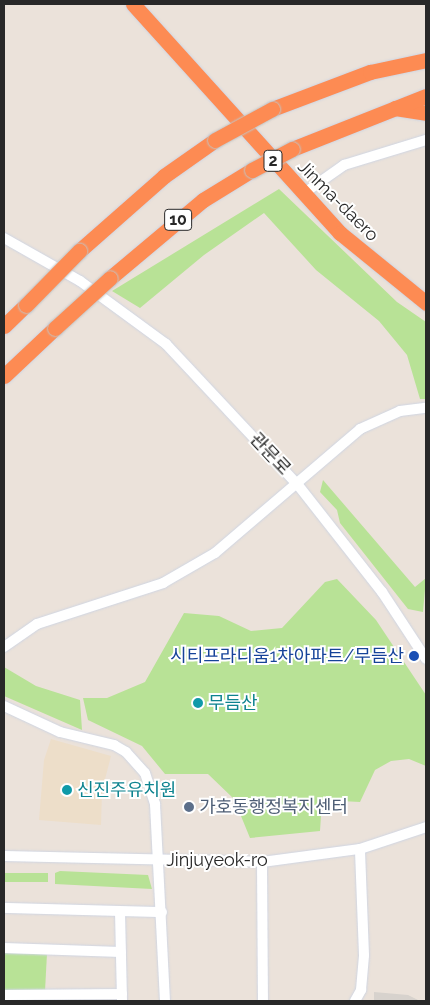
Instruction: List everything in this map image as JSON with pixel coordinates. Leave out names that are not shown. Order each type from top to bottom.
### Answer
[{"type":"highway","name":"Jinma-daero","points":[[133,4],[340,233],[426,302]]},
{"type":"highway","name":"Jinma-daero","points":[[145,4],[310,189],[372,250],[426,291]]},
{"type":"highway","name":"10","points":[[4,326],[79,251],[164,176],[215,140],[272,109],[370,72],[426,60]]},
{"type":"highway","name":"10","points":[[4,376],[110,278],[203,200],[252,170],[292,149],[391,107],[426,96]]},
{"type":"highway","points":[[391,107],[426,112]]},
{"type":"street","points":[[310,189],[344,165],[426,140]]},
{"type":"street","name":"관문로","points":[[4,238],[80,281],[166,344],[298,485],[365,569],[426,658]]},
{"type":"street","points":[[4,646],[37,624],[163,583],[215,553],[298,485],[360,429],[400,411],[426,408]]},
{"type":"street","points":[[4,706],[60,732],[126,752],[152,788],[160,860],[165,1001]]},
{"type":"street","name":"Jinjuyeok-ro","points":[[4,856],[262,862],[360,849],[426,827]]},
{"type":"street","points":[[355,1001],[361,990],[364,955],[360,849]]},
{"type":"street","points":[[262,862],[263,1001]]},
{"type":"street","points":[[4,908],[162,912]]},
{"type":"street","points":[[4,995],[122,998],[120,912]]},
{"type":"street","points":[[4,948],[121,952]]},
{"type":"shaded area","name":"신진주유치원","points":[[51,739],[111,756],[102,791],[101,825],[39,820],[44,760]]},
{"type":"shaded area","points":[[374,992],[408,995],[420,1001],[374,1001]]},
{"type":"green space","points":[[279,189],[397,302],[426,322],[426,399],[420,399],[407,355],[379,321],[316,270],[264,213],[204,255],[140,308],[112,291]]},
{"type":"green space","points":[[323,480],[415,587],[426,578],[423,612],[408,609],[340,523],[337,510],[320,492]]},
{"type":"green space","points":[[337,579],[376,620],[426,695],[426,766],[409,759],[391,761],[375,770],[360,802],[322,800],[320,831],[250,838],[234,799],[208,774],[165,774],[142,746],[88,720],[83,698],[107,698],[145,682],[184,613],[219,616],[251,631],[282,628],[325,582]]},
{"type":"green space","points":[[4,667],[36,686],[80,700],[82,730],[4,696]]},
{"type":"green space","points":[[60,871],[148,875],[152,889],[55,884],[55,873]]},
{"type":"green space","points":[[4,873],[48,873],[48,882],[4,882]]},
{"type":"green space","points":[[4,952],[47,954],[45,994],[4,992]]},
{"type":"place","name":"시티프라디움1차아파트/무듬산","points":[[414,656]]},
{"type":"place","name":"무듬산","points":[[198,703]]},
{"type":"place","name":"신진주유치원","points":[[67,790]]},
{"type":"place","name":"가호동행정복지센터","points":[[189,807]]}]
